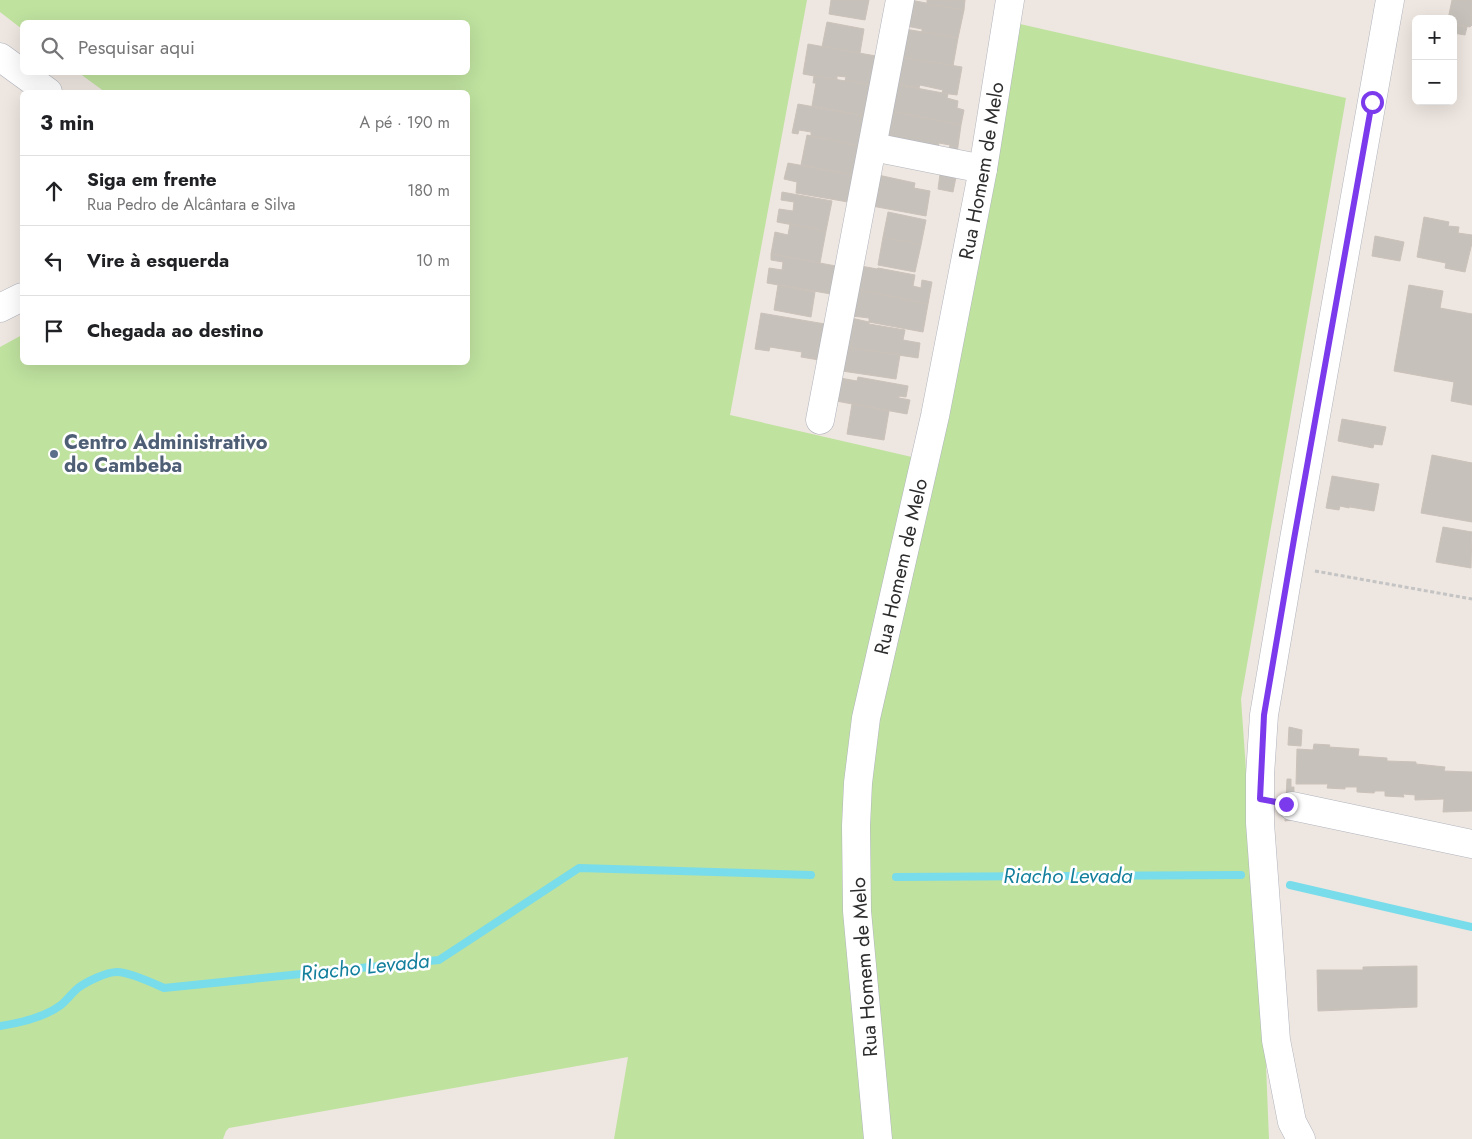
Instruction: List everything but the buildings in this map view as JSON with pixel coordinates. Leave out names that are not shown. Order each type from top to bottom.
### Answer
[{"type":"street","points":[[820,420],[900,0]]},
{"type":"street","name":"Rua Homem de Melo","points":[[878,1139],[858,911],[856,826],[858,783],[866,718],[934,416],[983,169],[1010,0]]},
{"type":"street","points":[[1301,1139],[1292,1122],[1276,1040],[1264,890],[1279,803],[1264,715],[1390,0]]},
{"type":"street","points":[[0,57],[20,72]]},
{"type":"street","points":[[25,75],[45,90]]},
{"type":"street","points":[[873,147],[983,169]]},
{"type":"street","points":[[0,308],[20,298]]},
{"type":"street","points":[[1279,803],[1472,844]]},
{"type":"path","points":[[1290,566],[1472,599]]},
{"type":"green space","points":[[0,0],[807,0],[730,415],[938,463],[1020,24],[1346,98],[1241,699],[1265,1041],[1269,1139],[614,1139],[628,1057],[229,1128],[223,1139],[0,1139],[0,347],[20,336],[20,365],[470,365],[470,90],[102,90],[82,75],[470,75],[470,20],[20,20],[20,27],[0,12]]},
{"type":"waterway","name":"Riacho Levada","points":[[0,1026],[48,1013],[61,1005],[82,986],[112,972],[128,974],[164,988],[439,960],[579,868],[811,875]]},
{"type":"waterway","name":"Riacho Levada","points":[[896,877],[1241,875]]},
{"type":"waterway","points":[[1290,885],[1472,927]]},
{"type":"place","name":"Centro Administrativo do Cambeba","points":[[54,454]]},
{"type":"route","points":[[1286,804],[1260,799],[1264,715],[1372,102]]}]
